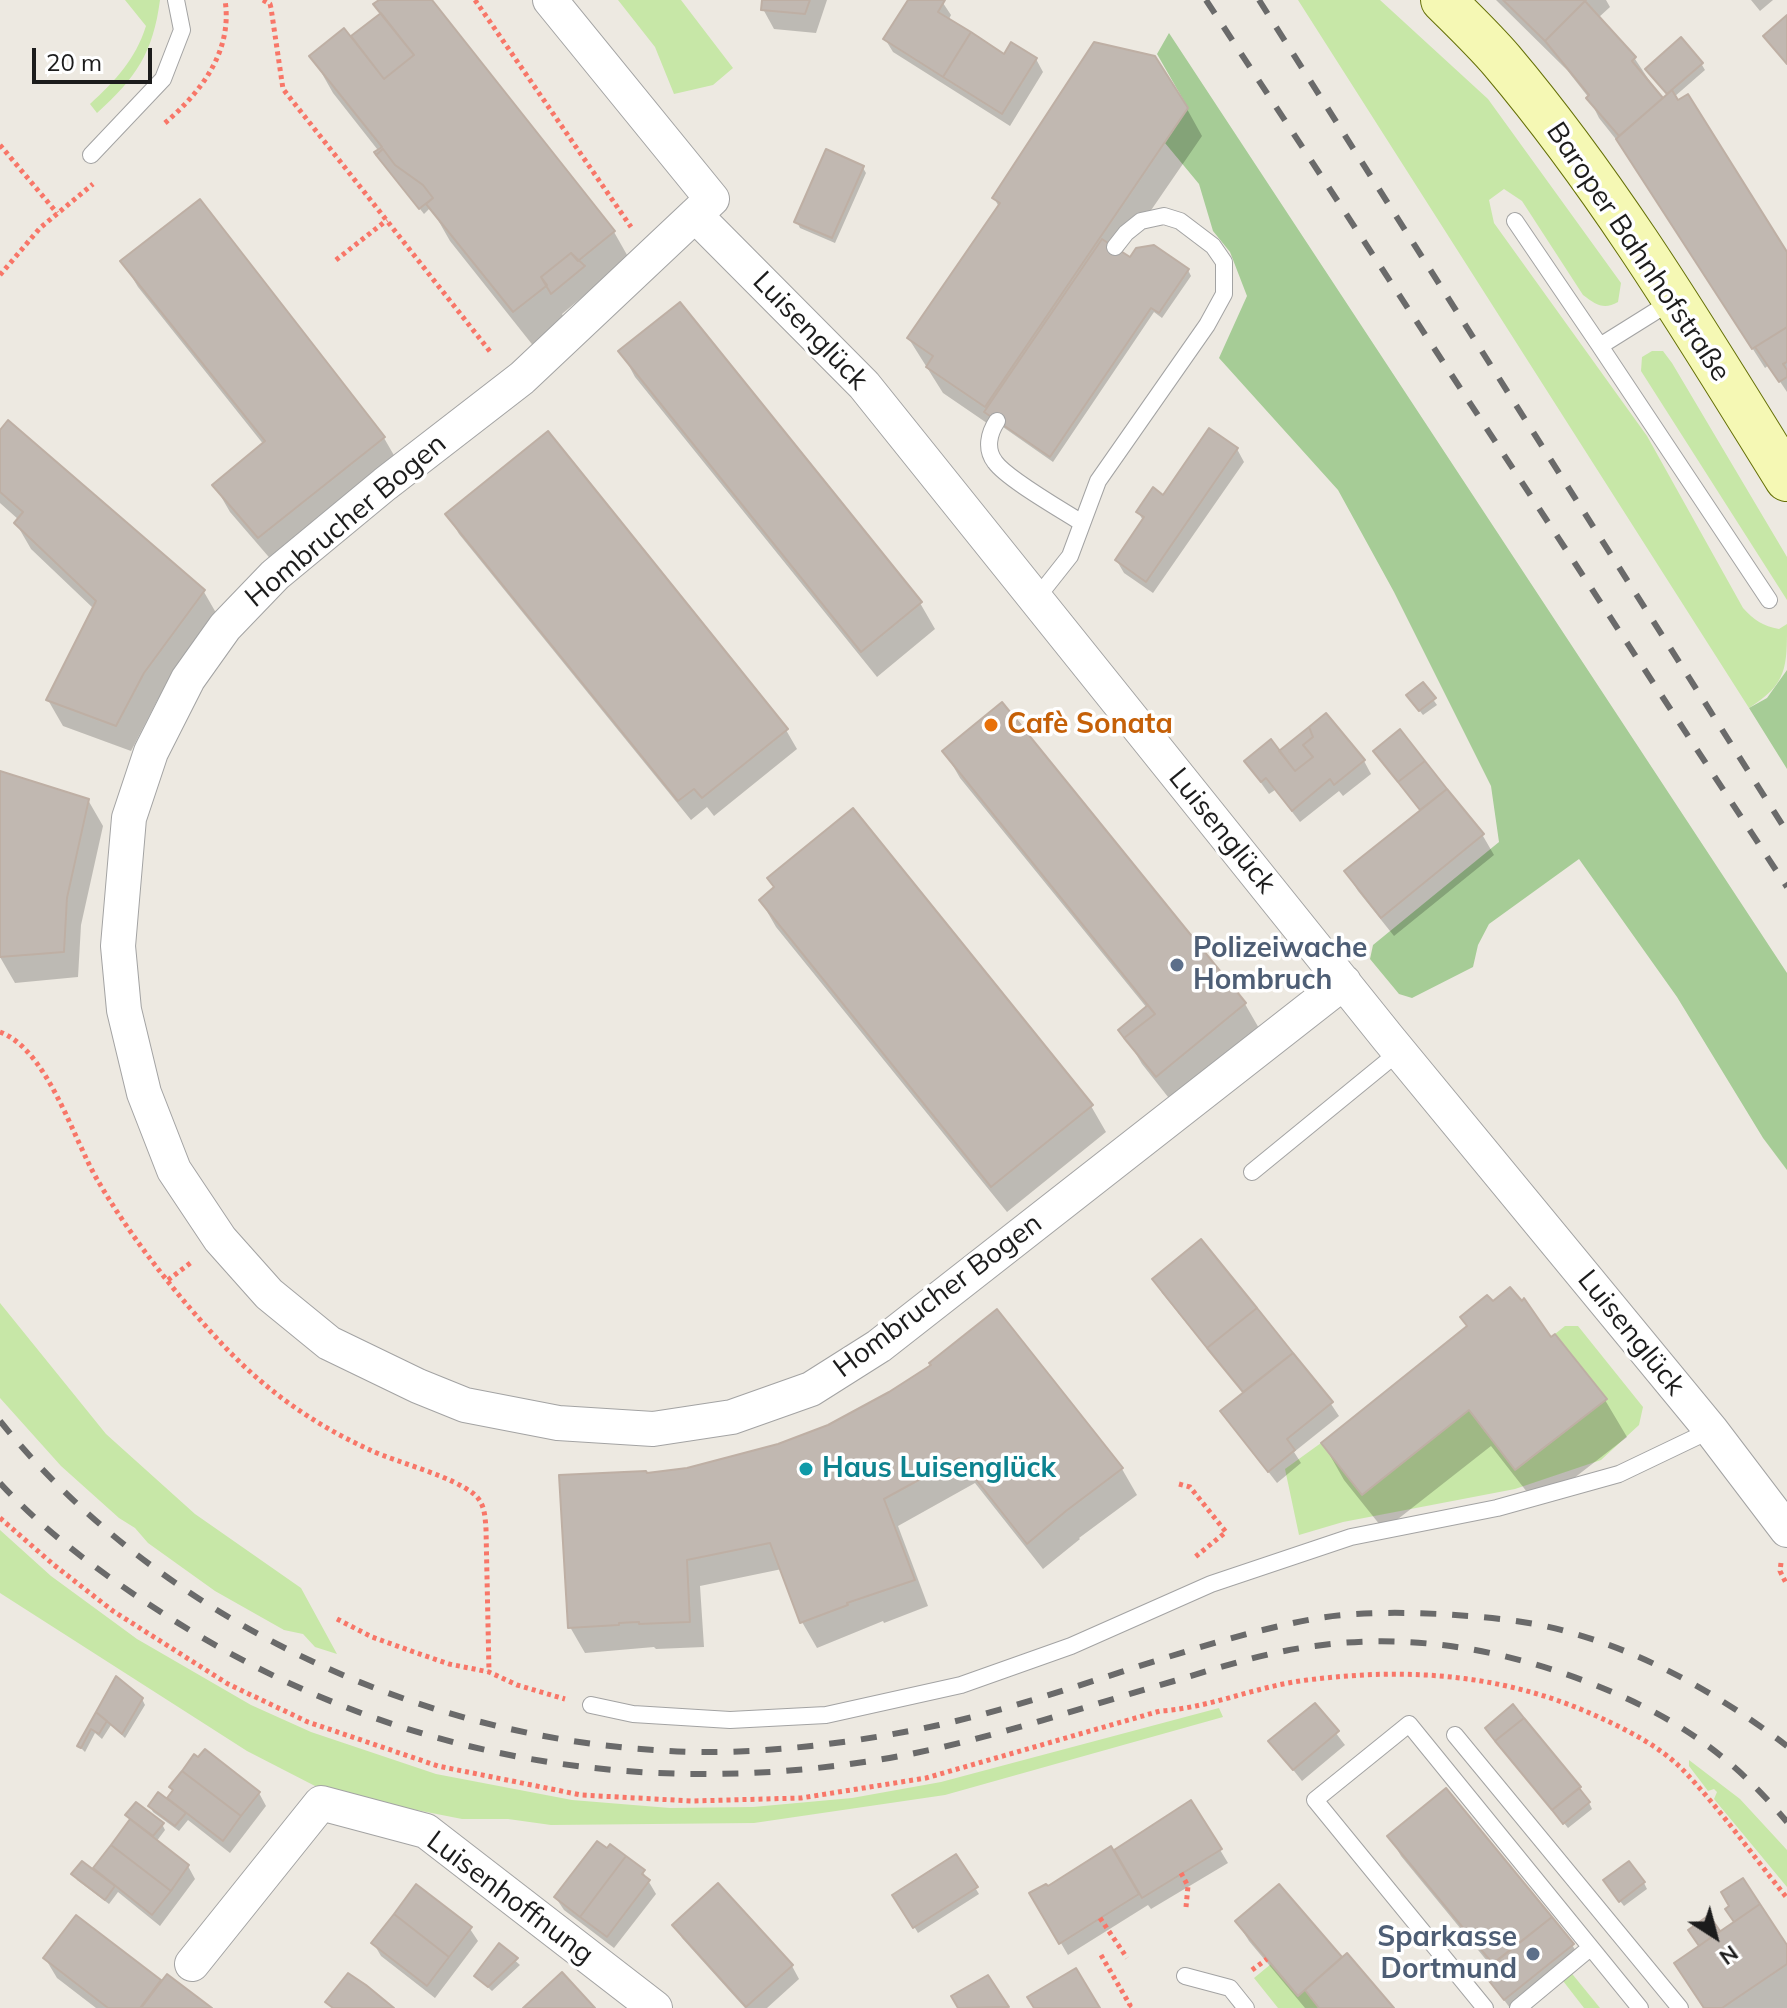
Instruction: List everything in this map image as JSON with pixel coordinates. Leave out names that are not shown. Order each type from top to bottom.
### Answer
[{"type":"street","points":[[550,0],[712,199],[695,215]]},
{"type":"street","name":"Baroper Bahnhofstraße","points":[[1443,0],[1501,59],[1624,221],[1787,479]]},
{"type":"street","name":"Luisenglück","points":[[695,215],[864,385],[1344,982],[1711,1430],[1787,1530]]},
{"type":"street","name":"Hombrucher Bogen","points":[[695,215],[522,378],[385,484],[275,575],[225,627],[188,679],[151,752],[129,818],[118,946],[124,1010],[144,1093],[174,1170],[220,1239],[269,1294],[329,1343],[465,1405],[558,1423],[653,1429],[732,1417],[811,1389],[879,1346],[1344,982]]},
{"type":"street","name":"Luisenhoffnung","points":[[192,1964],[321,1803],[426,1831],[655,2008]]},
{"type":"lane","points":[[91,155],[163,79],[182,30],[176,0]]},
{"type":"lane","points":[[1036,599],[1070,556],[1098,481],[1207,325],[1224,294],[1224,262],[1213,246],[1180,221],[1164,216],[1141,221],[1115,247]]},
{"type":"lane","points":[[1515,221],[1769,600]]},
{"type":"lane","points":[[1600,346],[1673,300]]},
{"type":"lane","points":[[997,421],[990,432],[989,448],[995,462],[1082,523]]},
{"type":"lane","points":[[1252,1172],[1400,1051]]},
{"type":"lane","points":[[591,1705],[633,1714],[730,1720],[826,1715],[961,1685],[1071,1646],[1211,1584],[1351,1537],[1497,1508],[1619,1474],[1711,1430]]},
{"type":"lane","points":[[1485,2008],[1315,1800],[1409,1724],[1640,2008]]},
{"type":"lane","points":[[1455,1735],[1680,2008]]},
{"type":"lane","points":[[1518,2008],[1590,1948]]},
{"type":"lane","points":[[1185,1976],[1230,1988],[1246,2008]]},
{"type":"path","points":[[263,0],[271,8],[283,89],[496,358]]},
{"type":"path","points":[[475,0],[635,233]]},
{"type":"path","points":[[0,145],[57,213]]},
{"type":"path","points":[[0,275],[40,228],[106,173],[91,155]]},
{"type":"path","points":[[336,260],[387,220]]},
{"type":"path","points":[[0,1032],[23,1045],[34,1060],[66,1114],[97,1180],[168,1280],[222,1344],[261,1382],[320,1425],[371,1451],[463,1487],[477,1497],[484,1508],[486,1529],[489,1672]]},
{"type":"path","points":[[1160,1607],[1163,1584],[1226,1532],[1190,1487],[1179,1484]]},
{"type":"path","points":[[337,1619],[372,1637],[425,1656],[489,1672],[517,1685],[591,1705]]},
{"type":"path","points":[[1181,1873],[1188,1886],[1186,1907]]},
{"type":"path","points":[[1100,1918],[1127,1958]]},
{"type":"path","points":[[1101,1955],[1130,2005],[1126,2008]]},
{"type":"green space","points":[[125,0],[160,0],[157,19],[147,50],[132,76],[97,113],[90,104],[124,69],[146,26]]},
{"type":"green space","points":[[618,0],[681,0],[733,68],[713,85],[674,94],[655,47]]},
{"type":"green space","points":[[1298,0],[1380,0],[1488,99],[1621,283],[1618,302],[1604,306],[1592,301],[1583,295],[1522,201],[1504,189],[1489,200],[1494,223],[1647,436],[1743,608],[1768,626],[1779,629],[1787,624],[1782,674],[1771,691],[1749,708]]},
{"type":"green space","points":[[1169,33],[1787,973],[1787,1170],[1763,1138],[1677,997],[1579,859],[1489,924],[1478,945],[1473,967],[1412,998],[1399,994],[1370,959],[1373,945],[1499,842],[1491,786],[1394,592],[1338,490],[1219,358],[1247,296],[1230,252],[1213,231],[1199,184],[1165,143],[1188,108],[1157,54]]},
{"type":"green space","points":[[1652,351],[1663,351],[1672,363],[1787,557],[1787,600],[1641,371],[1642,357]]},
{"type":"green space","points":[[1787,670],[1787,769],[1749,708],[1767,698]]},
{"type":"green space","points":[[0,1303],[106,1434],[195,1514],[301,1588],[337,1654],[315,1647],[303,1634],[284,1630],[215,1591],[148,1543],[135,1528],[119,1518],[61,1466],[0,1398]]},
{"type":"green space","points":[[1565,1326],[1578,1326],[1643,1407],[1639,1425],[1601,1460],[1515,1489],[1343,1522],[1299,1535],[1285,1469],[1321,1443],[1362,1495],[1469,1410],[1516,1470],[1607,1399],[1555,1334]]},
{"type":"green space","points":[[0,1530],[51,1576],[137,1639],[251,1705],[311,1732],[436,1774],[572,1800],[670,1808],[753,1807],[852,1798],[941,1782],[1219,1708],[1223,1717],[945,1795],[754,1823],[551,1825],[508,1819],[462,1819],[317,1787],[247,1751],[0,1593]]},
{"type":"green space","points":[[1689,1760],[1740,1799],[1787,1850],[1787,1887],[1714,1799],[1717,1792],[1714,1789],[1708,1791],[1689,1766]]},
{"type":"green space","points":[[1271,1964],[1297,1996],[1305,1990],[1319,2008],[1278,2008],[1254,1978]]},
{"type":"green space","points":[[1569,1970],[1600,2008],[1584,2008],[1560,1977]]},
{"type":"building","points":[[379,0],[432,0],[615,231],[578,261],[571,253],[541,277],[547,285],[513,312],[426,204],[433,198],[423,185],[395,165],[383,149],[376,155],[374,152],[382,147],[309,56],[344,28],[384,79],[414,55],[373,4]]},
{"type":"building","points":[[762,0],[810,0],[805,14],[761,10]]},
{"type":"building","points":[[908,0],[945,0],[938,12],[971,32],[943,77],[883,39]]},
{"type":"building","points":[[1503,0],[1586,0],[1545,41]]},
{"type":"building","points":[[1585,1],[1636,57],[1632,61],[1663,98],[1619,136],[1586,98],[1589,95],[1545,41]]},
{"type":"building","points":[[381,13],[414,55],[384,79],[351,36]]},
{"type":"building","points":[[1787,15],[1787,64],[1763,36]]},
{"type":"building","points":[[971,32],[1004,54],[1011,42],[1037,58],[1002,114],[943,77]]},
{"type":"building","points":[[1681,37],[1703,63],[1667,94],[1645,69]]},
{"type":"building","points":[[1094,42],[1155,56],[1188,108],[985,407],[926,367],[933,356],[907,338],[1000,203],[992,198]]},
{"type":"building","points":[[1672,90],[1678,100],[1688,94],[1787,252],[1787,327],[1752,349],[1616,139]]},
{"type":"building","points":[[383,149],[395,165],[423,185],[433,198],[419,209],[376,155]]},
{"type":"building","points":[[826,149],[864,166],[832,238],[794,222]]},
{"type":"building","points":[[200,199],[385,437],[258,538],[212,485],[265,441],[120,261]]},
{"type":"building","points":[[1102,239],[1130,257],[1136,248],[1154,245],[1189,269],[1159,313],[1151,308],[1050,457],[984,412]]},
{"type":"building","points":[[571,253],[585,266],[551,294],[541,277]]},
{"type":"building","points":[[680,302],[922,602],[861,652],[618,351]]},
{"type":"building","points":[[1787,327],[1787,362],[1783,364],[1787,377],[1779,382],[1755,347]]},
{"type":"building","points":[[8,420],[205,590],[144,673],[116,726],[46,700],[96,601],[14,523],[23,512],[0,492],[0,430]]},
{"type":"building","points":[[1209,428],[1238,448],[1146,582],[1115,560],[1144,517],[1136,512],[1153,487],[1163,495]]},
{"type":"building","points":[[548,431],[788,729],[702,798],[694,789],[678,801],[445,514]]},
{"type":"building","points":[[1423,682],[1436,698],[1419,711],[1406,695]]},
{"type":"building","points":[[1002,702],[1246,1003],[1156,1077],[1124,1038],[1155,1014],[942,751]]},
{"type":"building","points":[[1326,713],[1365,760],[1334,785],[1330,779],[1292,811],[1266,778],[1261,782],[1244,761],[1271,739],[1295,771],[1313,757],[1303,745],[1313,737],[1309,727]]},
{"type":"building","points":[[1309,727],[1313,737],[1303,745],[1313,757],[1295,771],[1279,751]]},
{"type":"building","points":[[1400,729],[1425,761],[1398,782],[1373,751]]},
{"type":"building","points":[[1425,761],[1447,789],[1420,810],[1398,782]]},
{"type":"building","points":[[0,771],[89,799],[67,898],[64,952],[0,957]]},
{"type":"building","points":[[1447,789],[1484,834],[1381,918],[1344,871]]},
{"type":"building","points":[[853,808],[1093,1105],[991,1187],[759,900],[774,887],[767,878]]},
{"type":"building","points":[[1148,1005],[1155,1014],[1124,1038],[1118,1030]]},
{"type":"building","points":[[1201,1239],[1257,1308],[1207,1348],[1152,1279]]},
{"type":"building","points":[[1510,1287],[1522,1301],[1524,1298],[1551,1337],[1555,1334],[1607,1399],[1515,1470],[1469,1410],[1362,1495],[1321,1443],[1467,1326],[1460,1317],[1487,1295],[1493,1301]]},
{"type":"building","points":[[1257,1308],[1293,1353],[1243,1392],[1207,1348]]},
{"type":"building","name":"Haus Luisenglück","points":[[997,1309],[1123,1468],[1027,1544],[959,1458],[884,1499],[915,1580],[800,1623],[770,1543],[687,1560],[690,1622],[639,1622],[568,1628],[559,1475],[647,1473],[687,1468],[778,1444],[828,1425],[889,1392],[931,1365],[929,1363]]},
{"type":"building","points":[[1293,1353],[1333,1402],[1287,1439],[1295,1450],[1268,1472],[1220,1411]]},
{"type":"building","points":[[116,1676],[143,1698],[122,1734],[96,1712]]},
{"type":"building","points":[[1315,1703],[1339,1731],[1293,1770],[1268,1741]]},
{"type":"building","points":[[1513,1704],[1524,1718],[1495,1741],[1485,1728]]},
{"type":"building","points":[[96,1712],[107,1721],[99,1734],[91,1729],[81,1748],[77,1746]]},
{"type":"building","points":[[1524,1718],[1581,1787],[1552,1810],[1495,1741]]},
{"type":"building","points":[[205,1749],[260,1792],[241,1816],[182,1771],[194,1754],[198,1757]]},
{"type":"building","points":[[182,1771],[241,1816],[223,1841],[167,1798],[173,1790],[169,1787]]},
{"type":"building","points":[[1446,1788],[1552,1917],[1493,1964],[1387,1836]]},
{"type":"building","points":[[1579,1788],[1590,1802],[1563,1824],[1552,1810]]},
{"type":"building","points":[[158,1792],[186,1813],[175,1826],[148,1806]]},
{"type":"building","points":[[1191,1800],[1222,1849],[1142,1898],[1114,1850]]},
{"type":"building","points":[[136,1802],[164,1823],[153,1836],[125,1815]]},
{"type":"building","points":[[130,1819],[189,1865],[171,1891],[111,1845]]},
{"type":"building","points":[[597,1841],[607,1848],[610,1844],[626,1856],[580,1917],[554,1897]]},
{"type":"building","points":[[111,1845],[171,1891],[152,1915],[93,1868]]},
{"type":"building","points":[[1111,1846],[1139,1894],[1059,1944],[1029,1893],[1046,1884],[1048,1886]]},
{"type":"building","points":[[956,1854],[978,1887],[913,1928],[892,1895]]},
{"type":"building","points":[[626,1856],[645,1870],[642,1874],[650,1880],[607,1937],[580,1917]]},
{"type":"building","points":[[82,1861],[115,1886],[105,1900],[71,1874]]},
{"type":"building","points":[[1629,1861],[1645,1882],[1619,1902],[1603,1880]]},
{"type":"building","points":[[1743,1878],[1760,1904],[1734,1922],[1725,1909],[1729,1906],[1721,1892]]},
{"type":"building","points":[[718,1883],[793,1965],[746,2007],[672,1925]]},
{"type":"building","points":[[416,1884],[472,1927],[449,1957],[394,1914]]},
{"type":"building","points":[[1279,1884],[1342,1957],[1298,1996],[1235,1921]]},
{"type":"building","points":[[1760,1904],[1787,1945],[1787,1964],[1722,2008],[1704,2008],[1674,1963]]},
{"type":"building","points":[[394,1914],[449,1957],[427,1986],[371,1943]]},
{"type":"building","points":[[76,1915],[161,1980],[140,2008],[108,2008],[43,1958]]},
{"type":"building","points":[[1709,1915],[1720,1931],[1699,1946],[1688,1930]]},
{"type":"building","name":"Sparkasse Dortmund","points":[[1552,1917],[1574,1944],[1504,2000],[1482,1972]]},
{"type":"building","points":[[499,1943],[518,1958],[488,1987],[474,1976]]},
{"type":"building","points":[[1347,1953],[1394,2008],[1319,2008],[1305,1990]]},
{"type":"building","points":[[1076,1968],[1100,2008],[1034,2008],[1027,1997]]},
{"type":"building","points":[[562,1972],[595,2008],[523,2008]]},
{"type":"building","points":[[348,1973],[394,2008],[333,2008],[325,2002]]},
{"type":"building","points":[[167,1974],[212,2008],[141,2008]]},
{"type":"building","points":[[988,1975],[1009,2007],[958,2008],[951,1996]]},
{"type":"railway","points":[[1206,0],[1787,887]]},
{"type":"railway","points":[[1259,0],[1787,832]]},
{"type":"railway","points":[[0,1421],[64,1491],[136,1554],[215,1609],[300,1655],[388,1693],[480,1722],[574,1741],[669,1751],[735,1752],[805,1747],[874,1737],[986,1713],[1266,1629],[1328,1617],[1391,1613],[1519,1621],[1610,1645],[1702,1689],[1787,1746]]},
{"type":"railway","points":[[0,1483],[52,1533],[91,1563],[150,1605],[232,1654],[316,1695],[403,1728],[492,1751],[583,1767],[675,1774],[769,1772],[864,1762],[981,1737],[1279,1652],[1349,1642],[1383,1641],[1451,1646],[1517,1659],[1613,1693],[1695,1736],[1742,1774],[1787,1822]]},
{"type":"place","name":"Cafè Sonata","points":[[991,725]]},
{"type":"place","name":"Polizeiwache Hombruch","points":[[1177,965]]},
{"type":"place","name":"Haus Luisenglück","points":[[806,1469]]},
{"type":"place","name":"Sparkasse Dortmund","points":[[1533,1954]]}]
